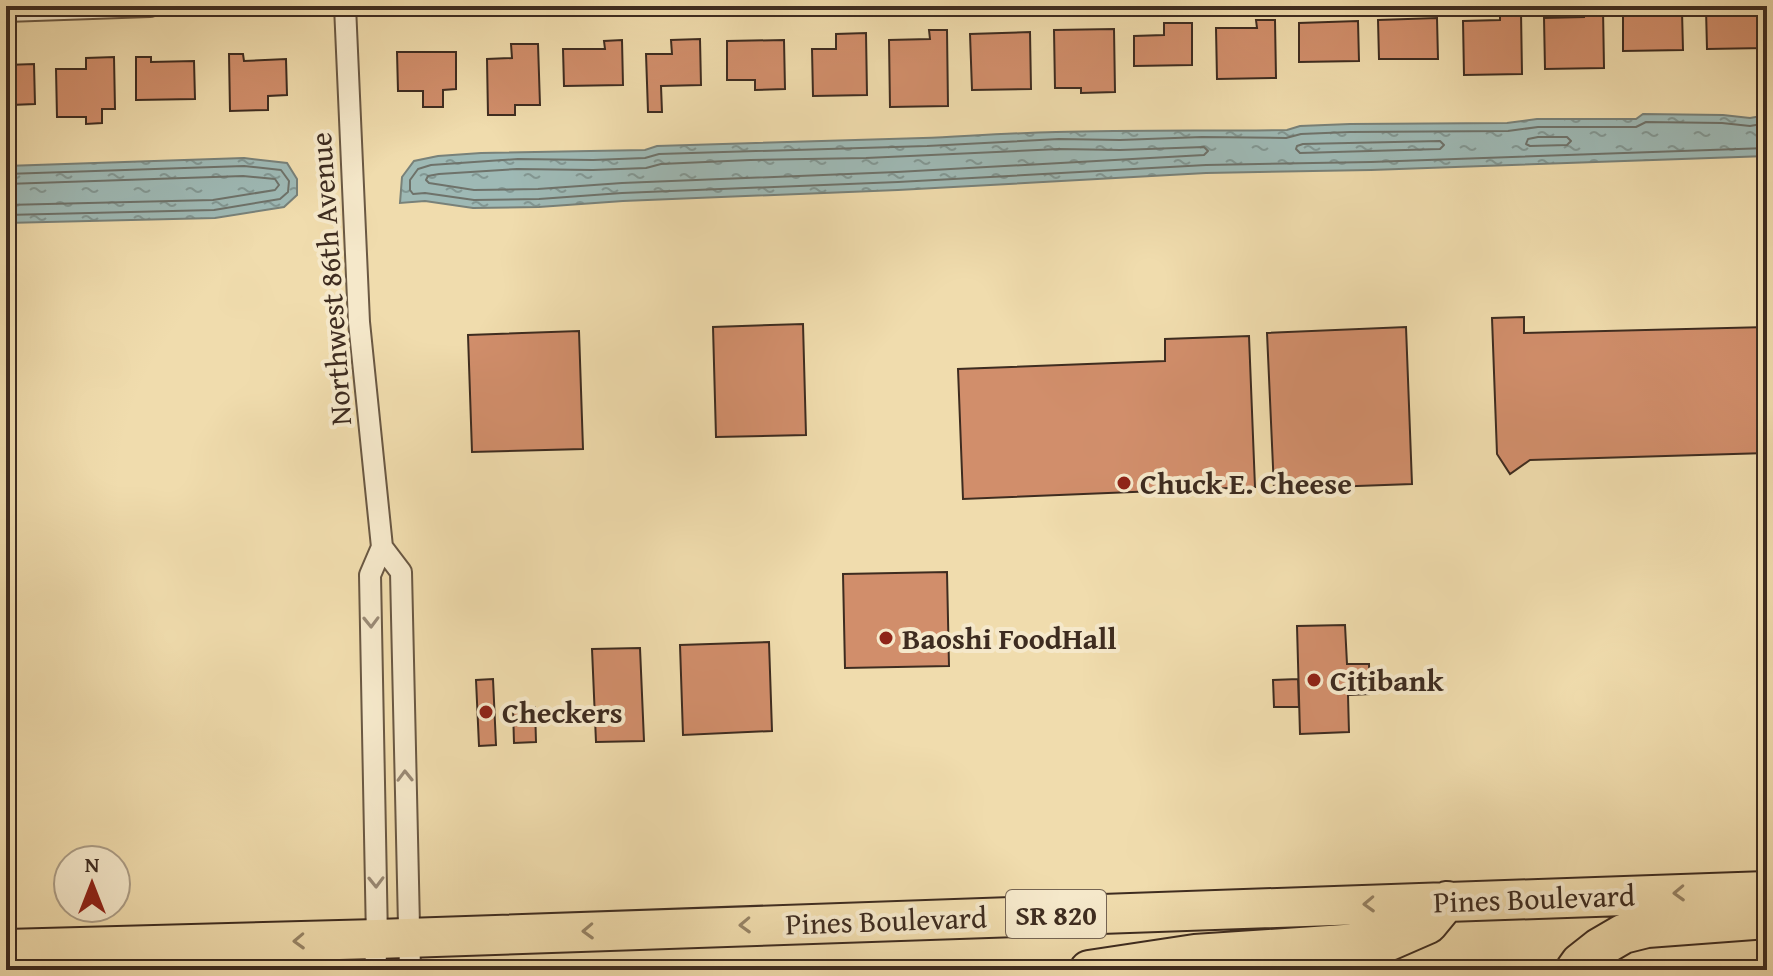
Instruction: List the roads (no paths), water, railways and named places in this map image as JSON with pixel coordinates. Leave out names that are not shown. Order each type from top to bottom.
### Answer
[{"type":"highway","name":"Pines Boulevard","points":[[6,949],[392,954],[1447,901],[1767,891]]},
{"type":"highway","points":[[1089,970],[1195,954],[1389,941],[1428,924],[1447,901]]},
{"type":"highway","points":[[1575,970],[1599,948],[1623,934],[1647,928],[1767,919]]},
{"type":"street","points":[[6,11],[150,6]]},
{"type":"street","name":"Northwest 86th Avenue","points":[[345,6],[359,322],[382,547],[370,575],[392,954]]},
{"type":"street","name":"Northwest 86th Avenue","points":[[382,547],[401,572],[392,954]]},
{"type":"water","points":[[1643,114],[1750,118],[1767,115],[1767,156],[1206,173],[539,207],[473,208],[425,201],[400,203],[402,177],[414,161],[438,156],[1039,132],[1287,130],[1300,126],[1350,124],[1636,119]]},
{"type":"water","points":[[244,158],[287,163],[297,179],[297,195],[284,207],[215,218],[6,223],[6,166]]},
{"type":"place","name":"Chuck E. Cheese","points":[[1124,483]]},
{"type":"place","name":"Baoshi FoodHall","points":[[886,638]]},
{"type":"place","name":"Citibank","points":[[1314,680]]},
{"type":"place","name":"Checkers","points":[[486,712]]}]
